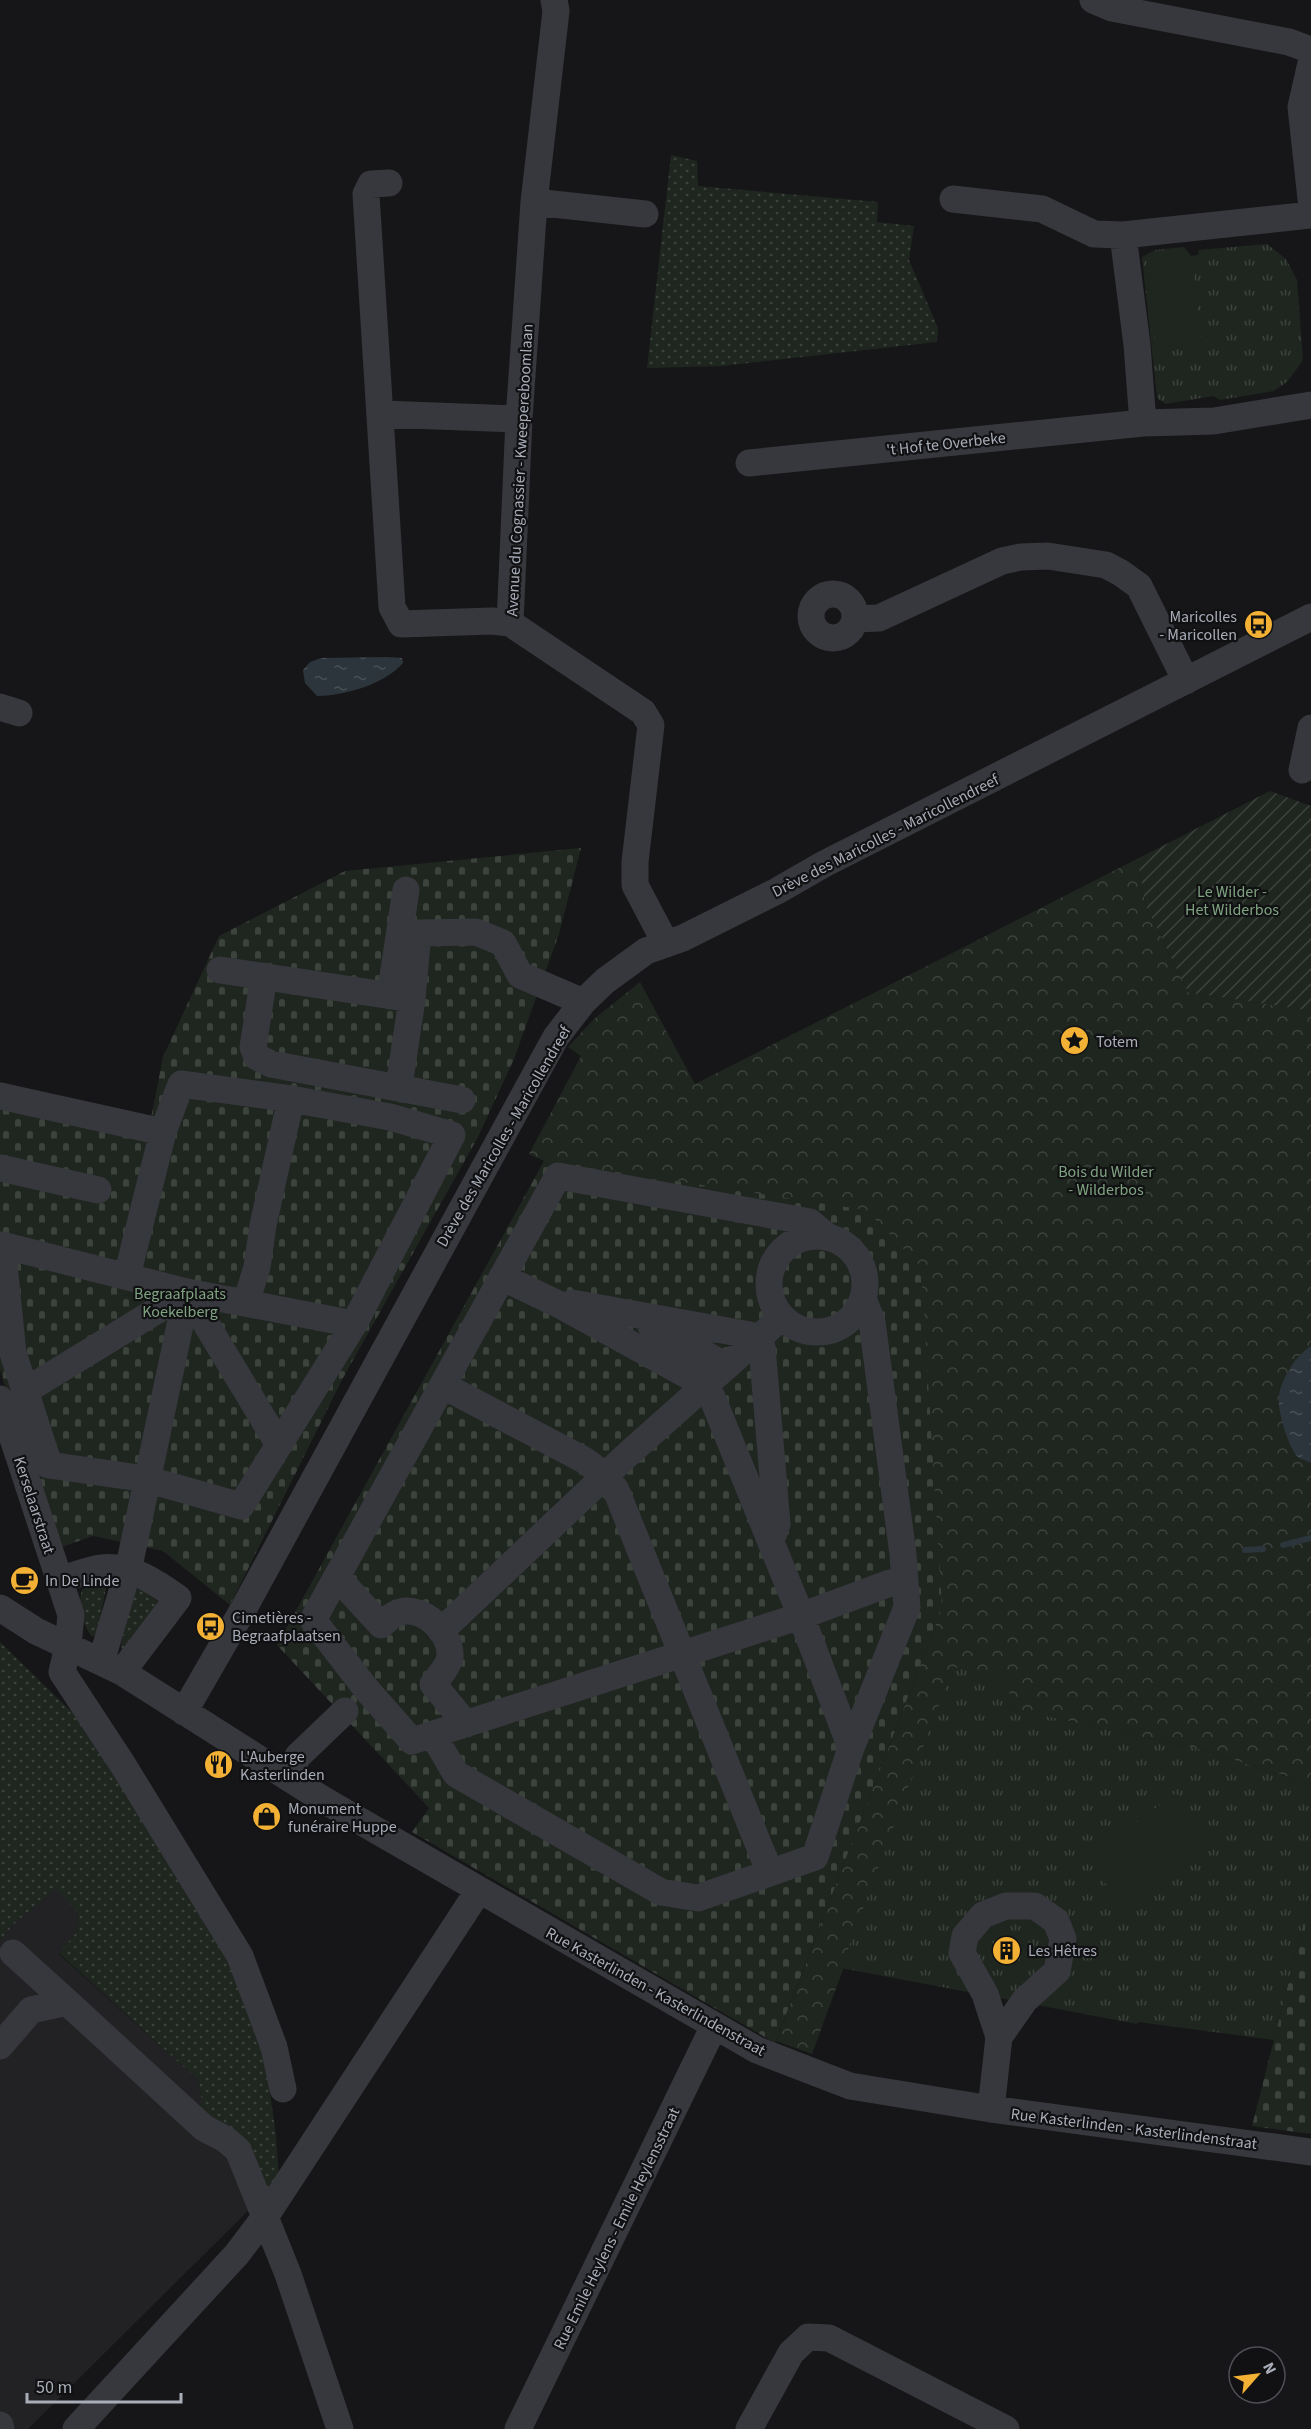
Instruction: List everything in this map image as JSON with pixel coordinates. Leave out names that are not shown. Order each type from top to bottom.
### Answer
[{"type":"street","name":"Avenue du Cognassier - Kweepereboomlaan","points":[[554,0],[556,11],[534,202],[519,419],[510,623],[643,712],[651,725],[634,862],[635,885],[666,944]]},
{"type":"street","points":[[1093,0],[1112,8],[1289,42],[1311,50]]},
{"type":"street","points":[[1311,63],[1301,107],[1311,199]]},
{"type":"street","points":[[389,183],[371,184],[366,194],[392,607],[401,624],[492,621],[510,623]]},
{"type":"street","points":[[953,199],[1042,209],[1094,234],[1123,235],[1311,215]]},
{"type":"street","points":[[534,202],[645,214]]},
{"type":"street","points":[[1123,235],[1137,345],[1143,423]]},
{"type":"street","name":"'t Hof te Overbeke","points":[[749,463],[1143,423],[1214,421],[1311,405]]},
{"type":"street","points":[[381,414],[519,419]]},
{"type":"street","points":[[855,619],[879,618],[1002,561],[1021,557],[1048,556],[1106,565],[1139,586],[1186,681]]},
{"type":"street","name":"Drève des Maricolles - Maricollendreef","points":[[184,1712],[239,1617],[550,1046],[583,1002],[605,981],[646,951],[683,938],[777,891],[835,859],[1311,617]]},
{"type":"street","points":[[1302,770],[1311,728]]},
{"type":"street","points":[[264,976],[253,1047],[257,1057],[271,1064],[461,1092],[392,1072],[401,998],[406,890]]},
{"type":"street","points":[[401,998],[418,933],[476,932],[503,943],[520,975],[583,1002]]},
{"type":"street","points":[[220,970],[401,998]]},
{"type":"street","points":[[127,1276],[164,1132],[181,1084],[291,1099],[390,1117],[452,1135],[354,1324],[241,1506],[146,1479],[50,1465],[12,1395],[13,1353],[1,1238],[127,1276],[187,1292],[354,1324]]},
{"type":"street","points":[[0,1096],[164,1132]]},
{"type":"street","points":[[246,1303],[256,1267],[291,1099]]},
{"type":"street","points":[[0,1168],[98,1190]]},
{"type":"street","points":[[828,1237],[804,1237],[794,1241],[774,1261],[769,1277],[769,1289],[774,1305],[782,1317],[805,1331],[833,1330],[851,1319],[863,1298],[865,1287],[863,1270],[856,1255],[848,1247],[828,1237],[810,1222],[558,1176],[313,1620],[356,1700],[412,1741],[801,1616],[890,1583],[905,1581]]},
{"type":"street","points":[[502,1277],[693,1379],[712,1396],[801,1616],[851,1748]]},
{"type":"street","points":[[12,1395],[187,1292]]},
{"type":"street","points":[[187,1292],[279,1445]]},
{"type":"street","points":[[112,1667],[146,1479],[187,1292]]},
{"type":"street","points":[[433,1735],[456,1774],[661,1892],[698,1898],[815,1857],[851,1748],[907,1607],[903,1554],[872,1322],[863,1298]]},
{"type":"street","points":[[558,1305],[563,1302],[750,1335],[756,1340],[762,1347],[777,1524],[771,1542]]},
{"type":"street","points":[[635,1315],[656,1329],[721,1363]]},
{"type":"street","points":[[441,1631],[606,1476],[704,1388],[721,1363],[756,1340],[782,1317]]},
{"type":"street","points":[[721,1363],[723,1331]]},
{"type":"street","points":[[444,1386],[584,1460],[606,1476],[616,1490],[684,1654],[770,1873]]},
{"type":"street","name":"Kerselaarstraat","points":[[12,1395],[71,1615],[68,1646],[62,1672],[123,1765],[240,1956],[274,2047],[283,2089]]},
{"type":"street","points":[[60,1580],[102,1568],[128,1571],[153,1580],[177,1598],[112,1667]]},
{"type":"street","points":[[337,1577],[381,1625],[399,1612],[415,1612],[432,1619],[448,1645],[450,1658],[433,1684],[466,1724]]},
{"type":"street","name":"Rue Kasterlinden - Kasterlindenstraat","points":[[0,1608],[36,1631],[112,1667],[287,1777],[757,2050],[850,2086],[991,2109],[1311,2152]]},
{"type":"street","points":[[287,1777],[298,1756],[356,1700]]},
{"type":"street","points":[[76,2429],[237,2254],[265,2217],[478,1890]]},
{"type":"street","points":[[991,2109],[999,2037],[985,1994],[962,1953],[965,1936],[983,1915],[1006,1906],[1035,1906],[1056,1921],[1064,1940],[1058,1971],[1025,2000],[999,2037]]},
{"type":"street","points":[[13,1953],[204,2128],[225,2139],[238,2150],[288,2274],[340,2429]]},
{"type":"street","points":[[985,1994],[1025,2000]]},
{"type":"street","points":[[0,2046],[31,2010],[67,2002]]},
{"type":"street","name":"Rue Emile Heylens - Emile Heylensstraat","points":[[518,2429],[714,2026]]},
{"type":"street","points":[[749,2429],[791,2353],[808,2337],[829,2338],[1006,2429]]},
{"type":"shaded area","points":[[55,1888],[78,1913],[76,1933],[59,1954],[198,2080],[202,2100],[265,2194],[28,2429],[0,2429],[0,1940],[17,1921]]},
{"type":"green space","points":[[671,155],[697,161],[698,186],[878,202],[877,222],[914,226],[909,260],[938,328],[937,342],[722,366],[647,368]]},
{"type":"green space","points":[[1267,244],[1286,259],[1297,280],[1303,360],[1288,381],[1274,391],[1220,400],[1213,396],[1166,404],[1157,398],[1142,257],[1155,250],[1184,247],[1191,256],[1198,255],[1199,250]]},
{"type":"green space","points":[[1192,256],[1201,342],[1156,347],[1147,261]]},
{"type":"green space","name":"Le Wilder - Het Wilderbos","points":[[1270,791],[1311,806],[1311,1011],[1188,992],[1146,906],[1137,859]]},
{"type":"green space","name":"Begraafplaats Koekelberg","points":[[581,848],[559,934],[514,1059],[478,1137],[343,1378],[230,1605],[163,1551],[93,1536],[59,1548],[32,1478],[0,1369],[0,1082],[150,1123],[163,1057],[219,936],[345,871]]},
{"type":"green space","name":"Bois du Wilder - Wilderbos","points":[[1137,859],[1146,906],[1188,992],[1311,1011],[1311,1784],[1195,1748],[1007,1708],[954,1667],[812,2054],[776,2041],[942,1608],[544,1161],[529,1154],[581,1056],[568,1047],[594,1019],[640,982],[695,1084]]},
{"type":"green space","points":[[544,1161],[866,1210],[921,1267],[942,1608],[775,2043],[412,1832],[429,1808],[277,1645]]},
{"type":"green space","points":[[94,1581],[102,1582],[106,1588],[98,1630],[95,1636],[91,1636],[83,1620],[80,1602],[82,1590]]},
{"type":"green space","points":[[141,1588],[159,1602],[121,1651],[133,1592]]},
{"type":"green space","points":[[0,1642],[81,1721],[225,1950],[252,2018],[267,2072],[276,2135],[279,2179],[268,2192],[196,2112],[202,2100],[198,2080],[59,1953],[76,1933],[78,1913],[55,1889],[17,1921],[0,1940]]},
{"type":"green space","points":[[953,1667],[1011,1680],[1008,1708],[1195,1748],[1311,1784],[1311,1894],[1274,2040],[1138,2022],[1137,2024],[841,1968]]},
{"type":"green space","points":[[1176,1793],[1210,1839],[1121,1905],[1087,1858]]},
{"type":"green space","points":[[1311,1894],[1311,2134],[1252,2126]]},
{"type":"water","points":[[321,658],[402,658],[403,663],[375,683],[351,691],[317,696],[305,683],[303,670],[310,662]]},
{"type":"water","points":[[1311,1346],[1311,1463],[1298,1457],[1294,1452],[1281,1419],[1279,1396],[1286,1375],[1300,1355]]},
{"type":"waterway","points":[[1283,1545],[1311,1538]]},
{"type":"waterway","points":[[1245,1550],[1263,1549]]},
{"type":"place","name":"Maricolles - Maricollen","points":[[1258,625]]},
{"type":"place","name":"Totem","points":[[1075,1041]]},
{"type":"place","name":"In De Linde","points":[[24,1580]]},
{"type":"place","name":"Cimetières - Begraafplaatsen","points":[[211,1626]]},
{"type":"place","name":"L'Auberge Kasterlinden","points":[[219,1765]]},
{"type":"place","name":"Monument funéraire Huppe","points":[[267,1817]]},
{"type":"place","name":"Les Hêtres","points":[[1007,1950]]}]
